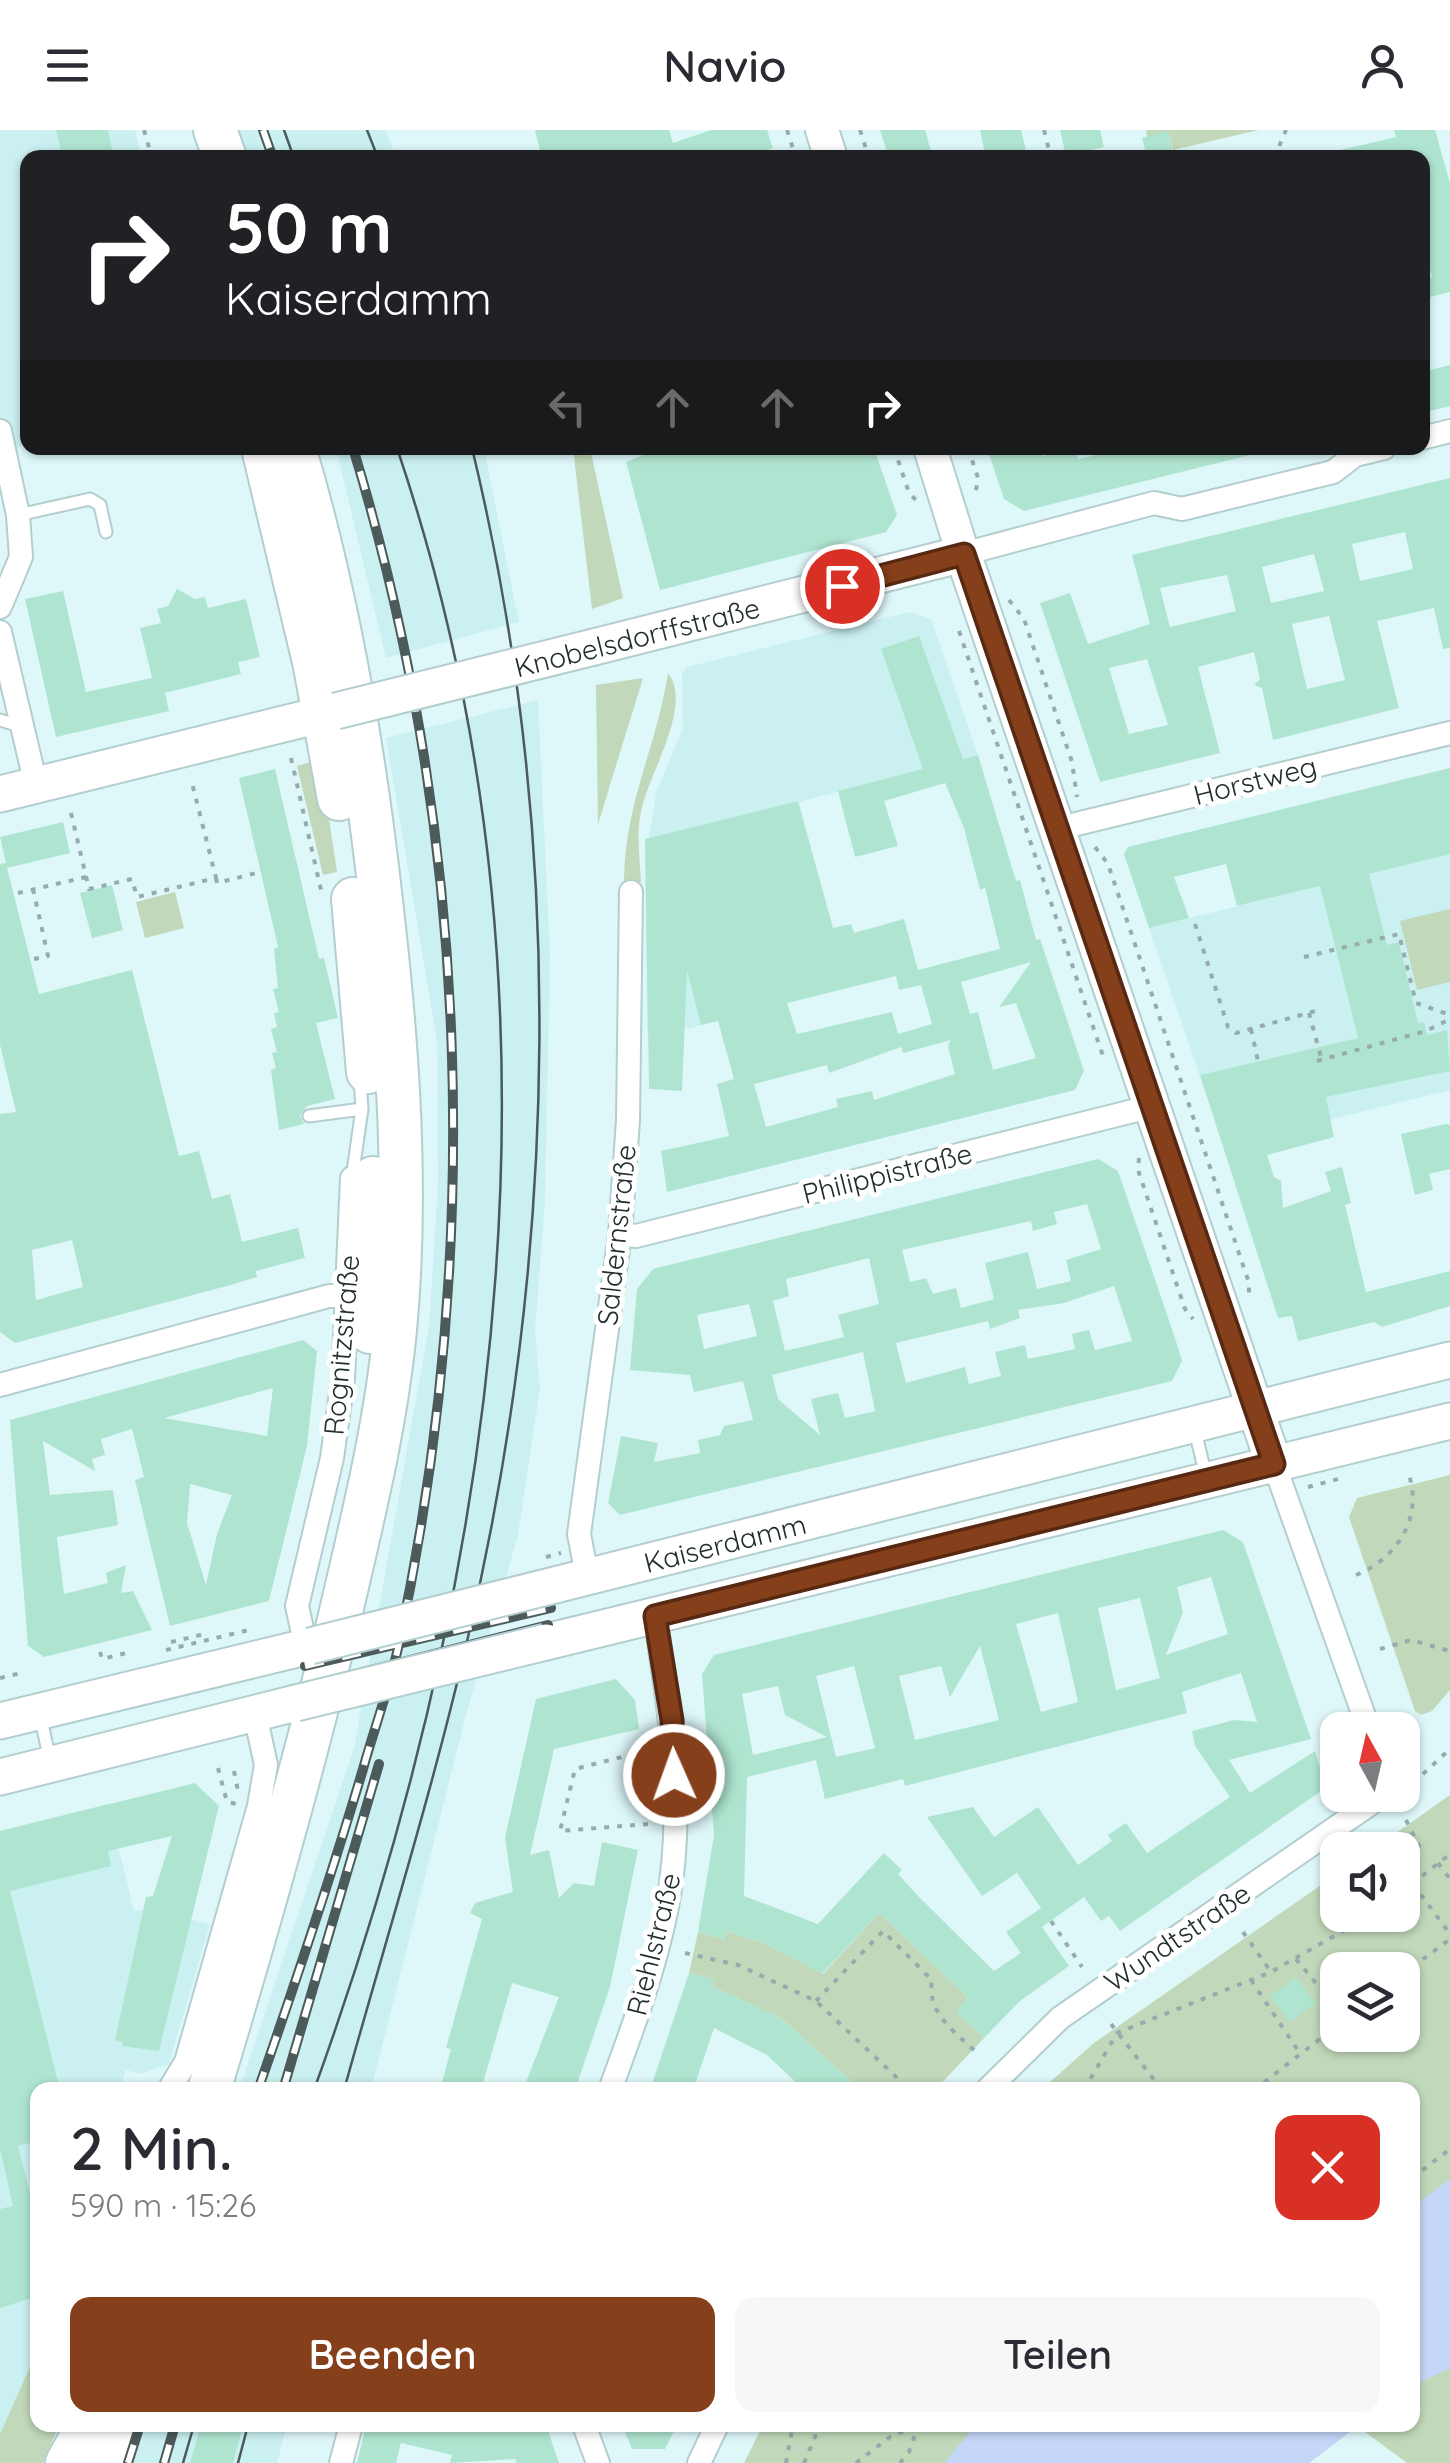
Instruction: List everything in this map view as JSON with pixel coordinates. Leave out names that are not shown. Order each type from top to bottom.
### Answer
[{"type":"highway","points":[[265,455],[330,713],[348,849],[372,1118],[369,1308],[373,1473]]},
{"type":"highway","points":[[211,2082],[304,1767],[373,1473],[391,1363],[401,1251],[392,988],[374,831],[346,666],[296,455]]},
{"type":"highway","points":[[233,2082],[323,1782],[375,1564],[416,1308],[422,1197],[418,1090],[394,847],[360,645],[314,455]]},
{"type":"highway","points":[[67,2463],[84,2432]]},
{"type":"highway","points":[[86,2463],[96,2432]]},
{"type":"highway","points":[[105,2463],[116,2432]]},
{"type":"main road","name":"Knobelsdorffstraße","points":[[0,794],[964,554]]},
{"type":"main road","points":[[964,554],[1076,825],[1153,1106],[1274,1464]]},
{"type":"main road","name":"Kaiserdamm","points":[[0,1721],[1450,1360]]},
{"type":"main road","points":[[1325,1391],[1340,1448]]},
{"type":"main road","name":"Kaiserdamm","points":[[0,1777],[1450,1421]]},
{"type":"street","points":[[0,431],[18,516],[20,557],[0,607]]},
{"type":"street","points":[[932,455],[964,554]]},
{"type":"street","name":"Knobelsdorffstraße","points":[[964,554],[1154,503],[1182,509],[1333,472],[1355,455]]},
{"type":"street","points":[[0,632],[36,785]]},
{"type":"street","name":"Horstweg","points":[[1076,825],[1450,733]]},
{"type":"street","name":"Saldernstraße","points":[[571,1580],[620,1234],[628,1120],[631,892]]},
{"type":"street","name":"Philippistraße","points":[[620,1234],[636,1236],[1153,1106]]},
{"type":"street","name":"Rognitzstraße","points":[[308,1646],[297,1606],[332,1458],[343,1379],[352,1178]]},
{"type":"street","points":[[0,1385],[329,1296],[347,1296]]},
{"type":"street","points":[[1274,1464],[1363,1712]]},
{"type":"street","name":"Riehlstraße","points":[[613,2082],[658,1948],[673,1867],[672,1720],[655,1616]]},
{"type":"street","points":[[174,2082],[186,2062],[259,1806],[266,1765],[255,1714]]},
{"type":"street","name":"Wundtstraße","points":[[995,2082],[1060,2018],[1359,1812]]},
{"type":"street","points":[[341,2463],[349,2432]]},
{"type":"street","points":[[587,2432],[598,2463]]},
{"type":"street","points":[[699,2463],[714,2432]]},
{"type":"lane","points":[[18,516],[90,500],[100,505],[106,532]]},
{"type":"lane","points":[[0,720],[23,726]]},
{"type":"lane","name":"Rognitzstraße","points":[[352,1178],[362,1108],[359,1046],[353,1041]]},
{"type":"lane","points":[[309,1116],[362,1108]]},
{"type":"lane","points":[[1194,1424],[1208,1480]]},
{"type":"lane","points":[[40,1712],[50,1764]]},
{"type":"path","points":[[896,455],[909,492],[920,504]]},
{"type":"path","points":[[970,455],[978,478],[974,508]]},
{"type":"path","points":[[1004,594],[1024,619],[1072,762],[1076,825],[1108,864],[1249,1284],[1249,1302]]},
{"type":"path","points":[[959,620],[958,634],[976,688],[1100,1055],[1110,1070]]},
{"type":"path","points":[[192,783],[217,883],[260,872]]},
{"type":"path","points":[[72,812],[89,889],[132,879],[137,898],[216,878]]},
{"type":"path","points":[[18,893],[86,876]]},
{"type":"path","points":[[32,890],[48,956],[34,959]]},
{"type":"path","points":[[1195,924],[1228,1026],[1236,1033],[1319,1010]]},
{"type":"path","points":[[1304,957],[1399,934],[1416,1003],[1450,1017]]},
{"type":"path","points":[[1310,1014],[1319,1060],[1426,1031],[1450,1017]]},
{"type":"path","points":[[1251,1029],[1258,1061]]},
{"type":"path","points":[[1356,1576],[1389,1558],[1414,1508],[1410,1475]]},
{"type":"path","points":[[171,1642],[205,1634]]},
{"type":"path","points":[[1380,1650],[1411,1640],[1450,1651]]},
{"type":"path","points":[[100,1652],[102,1659],[130,1652]]},
{"type":"path","points":[[0,1678],[21,1673]]},
{"type":"path","points":[[1422,1774],[1450,1749]]},
{"type":"path","points":[[648,1824],[560,1831],[575,1769],[649,1750]]},
{"type":"path","points":[[218,1768],[227,1802],[241,1805]]},
{"type":"path","points":[[234,1772],[239,1795]]},
{"type":"path","points":[[1406,1820],[1412,1832]]},
{"type":"path","points":[[1420,1878],[1450,1854]]},
{"type":"path","points":[[1438,1864],[1450,1878]]},
{"type":"path","points":[[1420,1867],[1425,1874]]},
{"type":"path","points":[[1420,1895],[1448,1939],[1450,1950]]},
{"type":"path","points":[[1051,1921],[1082,1967]]},
{"type":"path","points":[[816,2001],[882,1931],[932,1980],[930,2002],[937,2014],[979,2056]]},
{"type":"path","points":[[1243,1932],[1271,1972]]},
{"type":"path","points":[[1089,2082],[1117,2033],[1271,1972],[1343,1932]]},
{"type":"path","points":[[1420,1962],[1448,1939]]},
{"type":"path","points":[[685,1953],[738,1965],[816,2001],[902,2082]]},
{"type":"path","points":[[1296,1960],[1320,1989]]},
{"type":"path","points":[[1252,1980],[1300,2055]]},
{"type":"path","points":[[1111,2024],[1156,2082]]},
{"type":"path","points":[[1265,2082],[1320,2039]]},
{"type":"path","points":[[1420,2172],[1450,2149]]},
{"type":"path","points":[[786,2463],[792,2432]]},
{"type":"path","points":[[804,2463],[817,2432]]},
{"type":"path","points":[[856,2463],[902,2432]]},
{"type":"path","points":[[900,2463],[909,2452],[916,2432]]},
{"type":"shaded area","points":[[0,130],[135,130],[140,150],[20,150],[20,446],[0,453]]},
{"type":"shaded area","points":[[233,130],[386,130],[393,150],[240,150]]},
{"type":"shaded area","points":[[338,455],[485,455],[519,622],[386,658]]},
{"type":"shaded area","points":[[910,612],[931,619],[978,755],[799,802],[847,988],[690,1028],[647,1030],[645,839],[649,838],[656,793],[683,728],[682,673],[687,667]]},
{"type":"shaded area","points":[[538,700],[550,955],[545,1201],[535,1332],[540,1388],[518,1535],[465,1719],[373,2082],[242,2082],[354,1748],[429,1326],[438,1184],[437,1041],[386,738]]},
{"type":"shaded area","points":[[1450,854],[1450,1090],[1224,1146],[1149,928]]},
{"type":"shaded area","points":[[108,1804],[134,1911],[147,1909],[210,1924],[169,2064],[140,2074],[126,2070],[122,2082],[30,2082],[30,2367],[0,2434],[0,1831]]},
{"type":"shaded area","points":[[1450,2179],[1450,2368],[1420,2383],[1420,2201]]},
{"type":"shaded area","points":[[125,2432],[285,2432],[277,2463],[115,2463]]},
{"type":"shaded area","points":[[969,2432],[1350,2432],[1309,2463],[945,2463]]},
{"type":"green space","points":[[1146,130],[1259,130],[1173,150],[1168,132],[1147,137]]},
{"type":"green space","points":[[574,455],[592,455],[623,598],[592,609]]},
{"type":"green space","points":[[668,673],[675,687],[676,704],[641,812],[641,882],[624,882],[635,801]]},
{"type":"green space","points":[[643,678],[598,824],[596,685]]},
{"type":"green space","points":[[320,759],[337,872],[323,875],[297,766]]},
{"type":"green space","points":[[175,892],[184,928],[145,938],[136,902]]},
{"type":"green space","points":[[1450,909],[1450,982],[1417,990],[1400,921]]},
{"type":"green space","points":[[1450,1475],[1450,1690],[1432,1711],[1421,1715],[1415,1711],[1349,1517],[1357,1498]]},
{"type":"green space","points":[[1450,1795],[1450,2463],[1407,2463],[1365,2432],[1420,2432],[1420,2082],[1050,2082],[1094,2043],[1320,1886],[1320,1932],[1420,1932],[1420,1832],[1398,1832]]},
{"type":"green space","points":[[879,1913],[968,1997],[957,2012],[984,2038],[943,2082],[852,2082],[782,2019],[712,1986],[713,1979],[689,1973],[698,1932],[724,1939],[726,1931],[764,1943],[823,1974]]},
{"type":"green space","points":[[30,2367],[30,2432],[56,2432],[43,2463],[0,2463],[0,2434]]},
{"type":"green space","points":[[760,2432],[1349,2432],[1309,2463],[744,2463]]},
{"type":"building","points":[[56,130],[108,130],[112,150],[61,150]]},
{"type":"building","points":[[535,130],[669,130],[673,143],[711,130],[767,130],[773,148],[768,150],[540,150]]},
{"type":"building","points":[[880,130],[925,130],[931,150],[886,150]]},
{"type":"building","points":[[980,130],[1021,130],[1026,150],[984,150]]},
{"type":"building","points":[[1060,130],[1100,130],[1104,147],[1065,150]]},
{"type":"building","points":[[1394,130],[1435,130],[1450,183],[1450,292],[1430,297],[1430,150],[1340,150],[1396,137]]},
{"type":"building","points":[[1168,131],[1172,150],[1145,150],[1142,138]]},
{"type":"building","points":[[1450,365],[1450,406],[1430,411],[1430,370]]},
{"type":"building","points":[[643,455],[876,455],[897,515],[886,532],[660,590],[626,462]]},
{"type":"building","points":[[989,455],[1077,455],[1078,459],[1096,455],[1250,455],[1024,511],[1004,499]]},
{"type":"building","points":[[1450,478],[1450,648],[1443,649],[1434,608],[1377,621],[1399,708],[1273,740],[1262,688],[1254,685],[1260,679],[1254,652],[1198,667],[1220,753],[1100,782],[1040,603],[1070,593],[1088,644],[1150,624],[1132,555]],"holes":[[[1405,532],[1413,569],[1360,581],[1352,544]],[[1314,554],[1324,591],[1271,603],[1262,567]],[[1227,575],[1236,611],[1170,627],[1160,588]],[[1329,616],[1345,680],[1307,689],[1292,624]],[[1147,659],[1168,725],[1129,734],[1109,668]]]},
{"type":"building","points":[[177,589],[195,599],[205,597],[208,608],[246,599],[260,657],[238,662],[241,674],[165,693],[169,711],[56,737],[25,599],[63,591],[86,692],[152,678],[140,628],[161,623],[157,609],[168,606]]},
{"type":"building","points":[[919,636],[963,759],[978,755],[1016,881],[1020,880],[1036,940],[1040,939],[1084,1071],[1075,1090],[667,1192],[661,1151],[729,1136],[717,1084],[734,1079],[718,1021],[701,1025],[687,970],[682,1091],[649,1089],[645,839],[798,801],[833,928],[851,924],[854,933],[904,919],[918,970],[1000,949],[985,888],[980,890],[964,828],[945,783],[884,801],[898,846],[855,857],[838,791],[923,769],[881,649]],"holes":[[[1031,962],[999,1007],[1016,1003],[1036,1058],[993,1070],[978,1012],[970,1014],[961,982]],[[896,976],[899,990],[921,985],[932,1024],[898,1034],[892,1012],[797,1034],[787,1003]],[[951,1040],[948,1046],[955,1074],[874,1100],[872,1091],[836,1099],[838,1107],[766,1127],[754,1084],[827,1065],[829,1073],[901,1047],[903,1053]]]},
{"type":"building","points":[[1450,768],[1450,854],[1369,874],[1387,945],[1399,942],[1418,1023],[1424,1022],[1427,1035],[1447,1030],[1450,1071],[1326,1097],[1334,1137],[1267,1155],[1274,1177],[1281,1181],[1283,1208],[1331,1191],[1325,1172],[1342,1167],[1351,1203],[1345,1205],[1366,1292],[1450,1271],[1450,1306],[1382,1327],[1374,1322],[1298,1341],[1292,1316],[1278,1318],[1200,1075],[1358,1038],[1320,886],[1237,906],[1226,864],[1174,877],[1189,918],[1149,928],[1124,854],[1128,847]]},
{"type":"building","points":[[275,769],[319,959],[324,958],[338,1018],[316,1023],[335,1099],[307,1106],[300,1116],[304,1124],[279,1130],[271,1070],[276,1068],[272,1053],[277,1052],[271,1029],[277,1027],[274,1013],[279,1012],[273,989],[278,988],[274,949],[278,947],[239,778]]},
{"type":"building","points":[[63,822],[70,853],[7,868],[39,994],[132,970],[179,1156],[199,1151],[212,1199],[230,1194],[242,1242],[298,1228],[305,1258],[256,1271],[257,1277],[234,1284],[15,1343],[0,1332],[0,1114],[16,1112],[0,1045],[0,864],[6,863],[0,837]],"holes":[[[72,1240],[83,1287],[36,1300],[32,1250]]]},
{"type":"building","points":[[112,885],[123,930],[92,938],[80,893]]},
{"type":"building","points":[[1450,1125],[1450,1169],[1429,1174],[1433,1190],[1415,1195],[1401,1134]]},
{"type":"building","points":[[1098,1159],[1118,1171],[1182,1361],[1172,1381],[620,1515],[608,1503],[621,1436],[658,1443],[654,1462],[700,1453],[698,1440],[720,1435],[724,1426],[753,1420],[743,1381],[694,1392],[690,1375],[630,1370],[637,1289],[653,1269]],"holes":[[[1087,1204],[1101,1249],[1066,1260],[1071,1281],[1037,1289],[1028,1252],[985,1263],[994,1299],[961,1308],[956,1288],[933,1294],[926,1278],[910,1282],[902,1250],[1031,1221],[1033,1231],[1057,1224],[1054,1212]],[[869,1258],[879,1304],[838,1315],[844,1337],[785,1351],[773,1301],[789,1296],[786,1279]],[[1114,1286],[1132,1341],[1095,1350],[1089,1330],[1072,1334],[1075,1349],[1028,1359],[1025,1345],[995,1352],[1001,1376],[969,1384],[965,1367],[906,1383],[896,1343],[988,1321],[990,1329],[1020,1318],[1018,1310],[1064,1303]],[[749,1304],[757,1336],[704,1349],[697,1315]],[[863,1352],[875,1411],[845,1418],[838,1393],[811,1399],[820,1435],[778,1399],[772,1375]]]},
{"type":"building","points":[[303,1340],[317,1351],[307,1446],[269,1601],[170,1626],[135,1480],[144,1477],[132,1429],[101,1439],[105,1455],[92,1459],[95,1471],[43,1441],[50,1495],[113,1490],[118,1525],[57,1537],[64,1594],[108,1583],[106,1573],[126,1565],[121,1593],[133,1591],[152,1630],[44,1657],[28,1646],[10,1420]],"holes":[[[273,1388],[267,1436],[164,1418]],[[190,1484],[232,1495],[217,1534],[206,1585],[187,1523]]]},
{"type":"building","points":[[1223,1530],[1243,1542],[1311,1739],[1229,1760],[1250,1793],[1315,1751],[1320,1792],[1120,1931],[1109,1916],[1101,1921],[1084,1897],[1042,1927],[1069,1966],[1020,2001],[984,2038],[957,2012],[968,1997],[879,1913],[822,1974],[764,1943],[726,1931],[724,1939],[698,1932],[714,1835],[702,1674],[714,1655]],"holes":[[[1211,1577],[1228,1634],[1166,1655],[1183,1612],[1177,1587]],[[1140,1598],[1160,1678],[1116,1690],[1098,1608]],[[1058,1613],[1078,1702],[1041,1712],[1016,1624]],[[980,1646],[999,1720],[915,1740],[899,1676],[941,1666],[950,1697]],[[854,1666],[875,1748],[836,1757],[816,1676]],[[1241,1673],[1257,1722],[1234,1720],[1192,1731],[1195,1746],[1230,1797],[1147,1853],[1126,1823],[1108,1835],[1112,1841],[1078,1865],[1038,1807],[994,1837],[973,1807],[927,1817],[982,1896],[1017,1873],[1041,1908],[1006,1932],[1021,1953],[994,1971],[918,1896],[898,1874],[902,1870],[884,1853],[818,1924],[744,1896],[747,1777],[816,1760],[825,1799],[903,1779],[905,1786],[1187,1713],[1182,1692]],[[778,1686],[785,1715],[827,1737],[753,1755],[742,1694]]]},
{"type":"building","points":[[616,1679],[635,1700],[639,1729],[554,1749],[530,1855],[549,1850],[559,1898],[574,1883],[594,1886],[602,1842],[638,1850],[610,1987],[578,2082],[526,2082],[559,1997],[512,1983],[483,2082],[442,2082],[451,2049],[446,2048],[482,1919],[470,1913],[475,1903],[513,1892],[505,1838],[536,1699]]},
{"type":"building","points":[[195,1783],[219,1806],[159,2051],[122,2046],[123,2042],[115,2040],[146,1897],[153,1896],[172,1836],[108,1851],[111,1866],[10,1891],[58,2082],[30,2082],[30,2143],[18,2146],[30,2193],[30,2299],[0,2308],[0,2209],[13,2206],[0,2149],[0,1831]]},
{"type":"building","points":[[689,1973],[714,1979],[712,1986],[782,2019],[852,2082],[796,2082],[767,2055],[714,2028],[696,2082],[653,2082]]},
{"type":"building","points":[[1296,1977],[1316,2003],[1290,2022],[1270,1996]]},
{"type":"building","points":[[199,2432],[241,2432],[233,2463],[190,2463]]},
{"type":"building","points":[[364,2432],[548,2432],[559,2463],[517,2463],[515,2459],[450,2463],[452,2455],[401,2443],[396,2463],[357,2463]]},
{"type":"building","points":[[625,2432],[674,2432],[665,2449],[632,2449]]},
{"type":"tram line","points":[[284,130],[291,150]]},
{"type":"tram line","points":[[367,130],[375,150]]},
{"type":"tram line","points":[[317,2082],[380,1890],[433,1687],[472,1481],[496,1274],[502,1066],[488,859],[454,652],[399,455]]},
{"type":"tram line","points":[[346,2082],[468,1637],[498,1490],[520,1342],[534,1192],[539,1042],[536,892],[524,743],[503,595],[473,455]]},
{"type":"tram line","points":[[183,2463],[192,2432]]},
{"type":"tram line","points":[[238,2463],[246,2432]]},
{"type":"railway","points":[[263,130],[270,150]]},
{"type":"railway","points":[[261,2082],[338,1850],[398,1648],[425,1498],[443,1348],[452,1196],[452,1045],[442,894],[422,743],[392,595],[355,455]]},
{"type":"railway","points":[[305,1666],[551,1608]]},
{"type":"railway","points":[[300,1688],[548,1625]]},
{"type":"railway","points":[[285,2082],[379,1764]]},
{"type":"railway","points":[[128,2463],[138,2432]]},
{"type":"railway","points":[[164,2463],[173,2432]]},
{"type":"route","points":[[674,1775],[672,1720],[655,1616],[1274,1464],[964,554],[842,586]]}]
